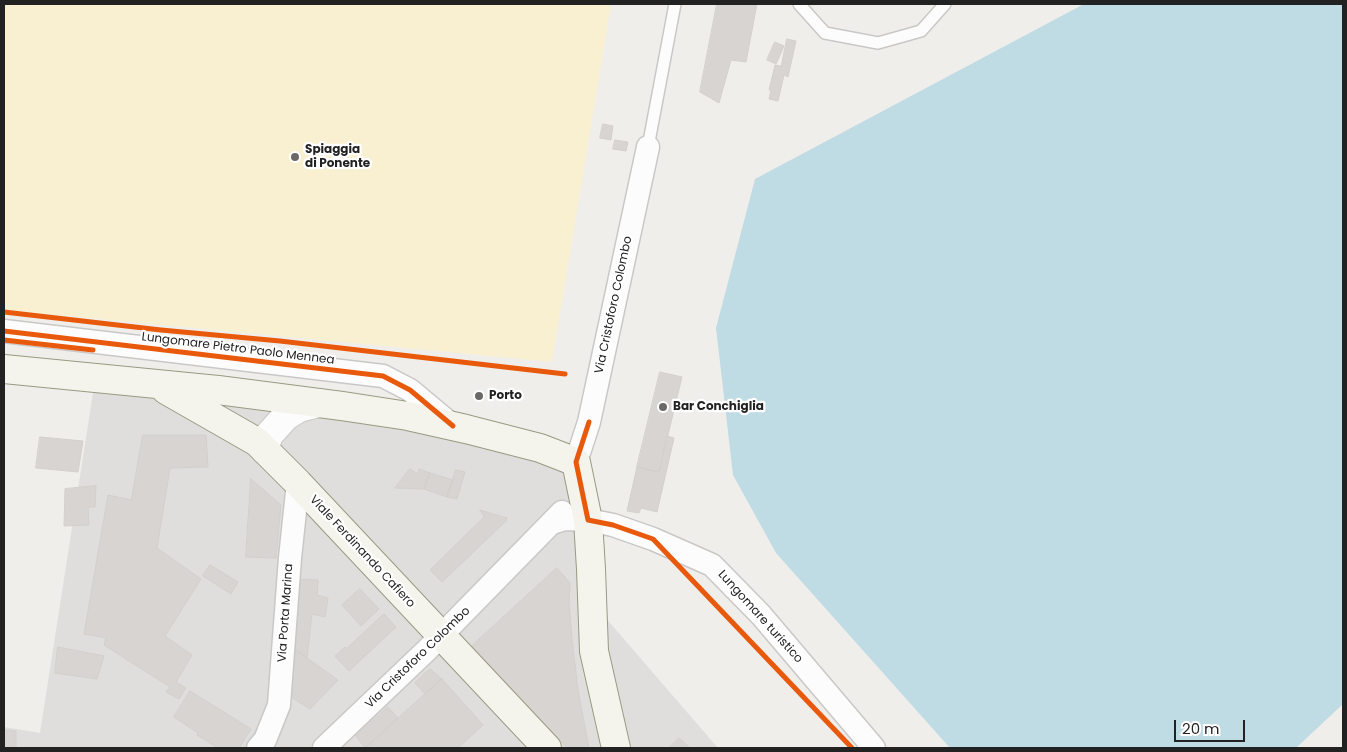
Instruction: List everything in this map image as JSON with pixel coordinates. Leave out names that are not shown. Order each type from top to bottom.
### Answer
[{"type":"main road","name":"Lungomare Pietro Paolo Mennea","points":[[4,368],[218,390],[408,416],[540,448],[576,462]]},
{"type":"main road","name":"Viale Ferdinando Cafiero","points":[[156,384],[257,442],[547,748]]},
{"type":"main road","points":[[576,462],[588,520],[594,651],[616,748]]},
{"type":"street","name":"Via Cristoforo Colombo","points":[[576,462],[589,422],[648,147]]},
{"type":"street","name":"Lungomare Pietro Paolo Mennea","points":[[4,331],[383,376],[410,390],[453,426]]},
{"type":"street","name":"Lungomare Pietro Paolo Mennea","points":[[265,450],[268,436],[286,416],[298,408],[319,403]]},
{"type":"street","name":"Via Porta Marina","points":[[267,745],[279,705],[290,558],[298,484]]},
{"type":"street","name":"Via Cristoforo Colombo","points":[[324,748],[441,636],[582,491]]},
{"type":"street","points":[[552,523],[565,518],[588,520]]},
{"type":"street","name":"Lungomare turistico","points":[[588,520],[613,525],[654,539],[712,565],[761,616],[874,748]]},
{"type":"lane","points":[[648,147],[675,4]]},
{"type":"lane","points":[[799,4],[825,32],[878,43],[921,31],[945,4]]},
{"type":"shaded area","points":[[95,380],[314,396],[564,457],[604,616],[718,748],[4,748],[4,727],[40,733]]},
{"type":"sand","name":"Spiaggia di Ponente","points":[[4,4],[611,4],[552,362],[4,310]]},
{"type":"water","points":[[1084,4],[1343,4],[1343,704],[1296,748],[950,748],[776,553],[733,475],[716,328],[755,179]]},
{"type":"building","points":[[717,4],[757,4],[746,62],[731,60],[719,103],[700,92]]},
{"type":"building","points":[[787,39],[796,41],[788,77],[784,75],[778,101],[769,99],[771,90],[769,90],[775,65],[781,66]]},
{"type":"building","points":[[775,42],[784,46],[776,64],[767,60]]},
{"type":"building","points":[[603,124],[613,126],[611,140],[600,138]]},
{"type":"building","points":[[615,140],[628,142],[626,151],[613,149]]},
{"type":"building","name":"Bar Conchiglia","points":[[660,372],[682,377],[659,472],[637,467]]},
{"type":"building","points":[[143,435],[206,435],[208,467],[170,468],[157,548],[201,579],[165,636],[192,655],[176,682],[186,688],[179,699],[166,692],[170,687],[104,645],[106,638],[84,634],[108,495],[131,500]]},
{"type":"building","points":[[667,436],[674,438],[657,512],[641,508],[639,513],[627,511],[637,467],[659,472]]},
{"type":"building","points":[[40,437],[83,441],[78,472],[36,468]]},
{"type":"building","points":[[410,469],[418,474],[419,469],[430,473],[424,489],[395,488]]},
{"type":"building","points":[[456,470],[465,472],[457,499],[447,497]]},
{"type":"building","points":[[430,473],[453,480],[447,497],[424,489]]},
{"type":"building","points":[[251,479],[281,505],[276,558],[246,557]]},
{"type":"building","points":[[96,486],[95,507],[88,507],[89,525],[64,526],[65,489]]},
{"type":"building","points":[[480,510],[507,518],[506,521],[442,582],[430,570],[484,517]]},
{"type":"building","points":[[210,565],[238,582],[231,594],[203,576]]},
{"type":"building","points":[[557,568],[570,583],[569,603],[572,640],[578,690],[589,748],[567,748],[472,646]]},
{"type":"building","points":[[297,579],[318,580],[317,595],[328,598],[325,617],[312,614],[307,658],[293,648]]},
{"type":"building","points":[[360,589],[379,609],[361,626],[342,605]]},
{"type":"building","points":[[384,614],[396,627],[349,671],[335,656],[345,647],[347,648]]},
{"type":"building","points":[[58,647],[104,656],[97,679],[55,673]]},
{"type":"building","points":[[293,648],[338,680],[310,709],[288,695]]},
{"type":"building","points":[[430,669],[442,679],[425,694],[415,683]]},
{"type":"building","points":[[442,679],[483,725],[458,748],[365,748]]},
{"type":"building","points":[[190,691],[251,729],[239,748],[218,748],[174,717]]},
{"type":"building","points":[[388,707],[398,718],[365,748],[356,736]]},
{"type":"building","points":[[4,730],[16,731],[16,748],[4,748]]},
{"type":"building","points":[[679,738],[690,748],[669,748]]},
{"type":"cycle path","points":[[4,312],[565,374]]},
{"type":"cycle path","points":[[4,331],[383,376],[410,390],[453,426]]},
{"type":"cycle path","points":[[4,340],[93,350]]},
{"type":"cycle path","points":[[589,422],[576,462],[588,520],[613,525],[653,539],[852,748]]},
{"type":"place","name":"Spiaggia di Ponente","points":[[295,157]]},
{"type":"place","name":"Porto","points":[[479,396]]},
{"type":"place","name":"Bar Conchiglia","points":[[663,407]]}]
